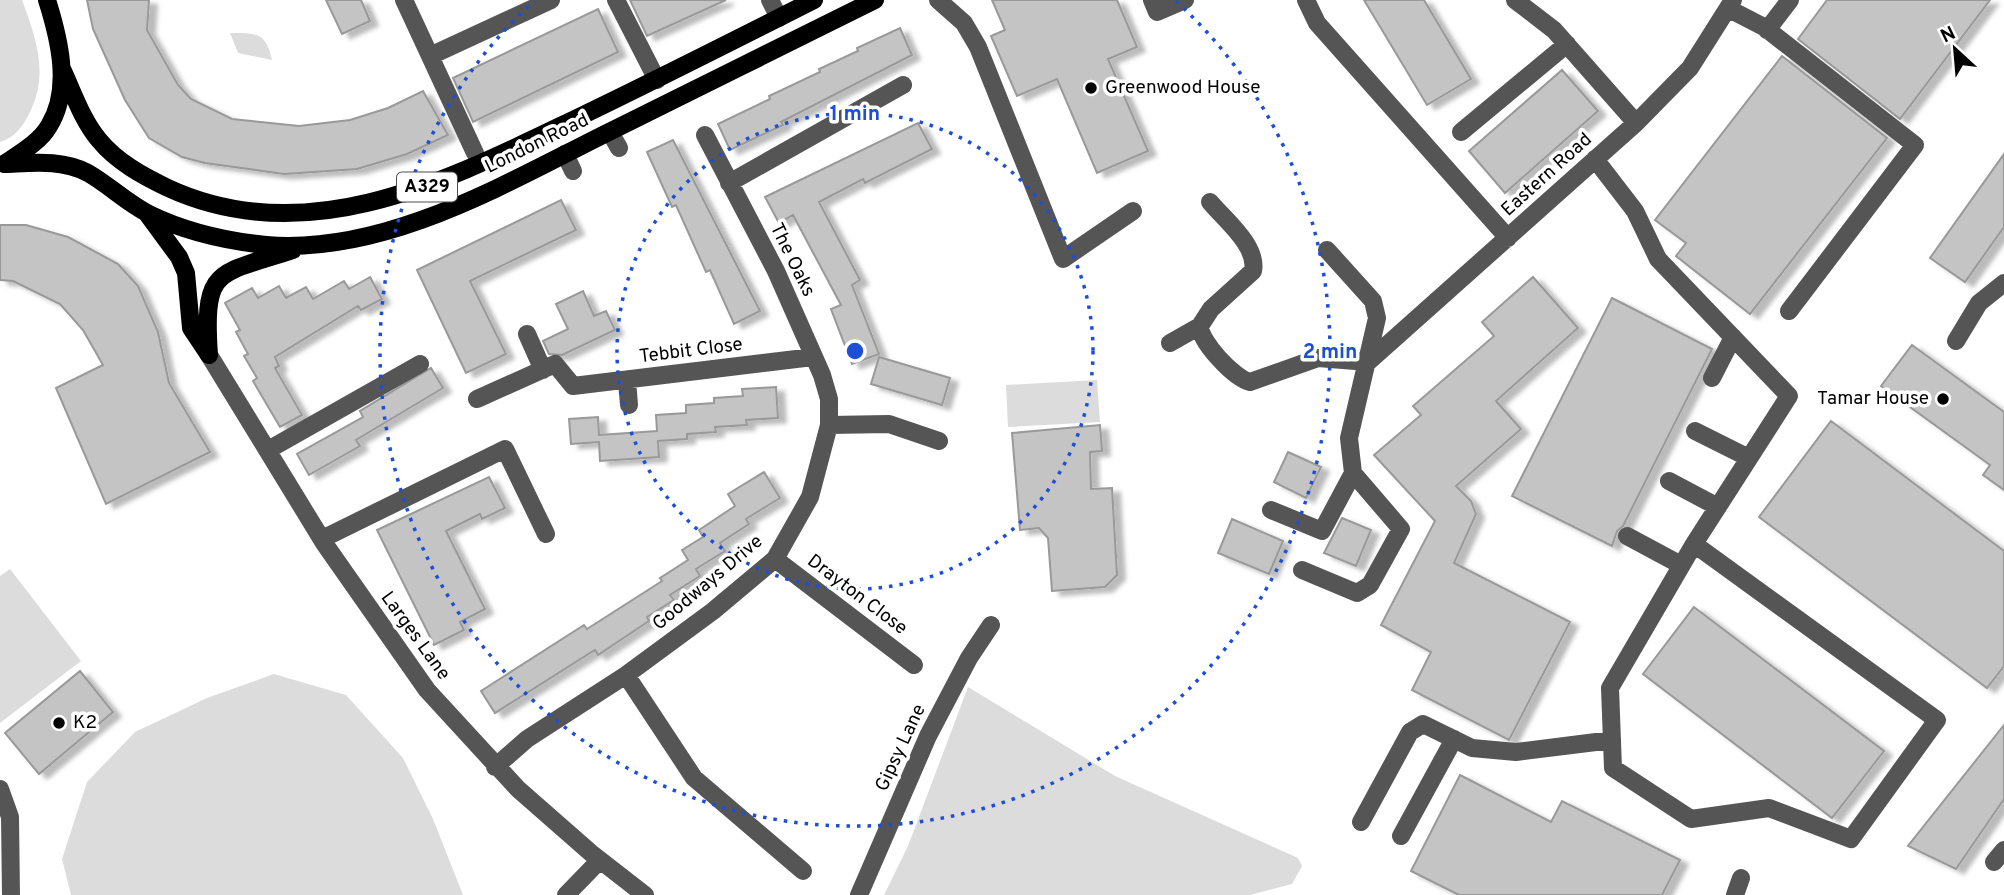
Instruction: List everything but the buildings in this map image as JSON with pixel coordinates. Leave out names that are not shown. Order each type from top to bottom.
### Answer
[{"type":"main road","name":"A329","points":[[2,165],[49,127],[57,107],[62,69],[55,24],[47,0]]},
{"type":"main road","name":"London Road","points":[[62,69],[98,139],[121,161],[156,183],[205,203],[274,212],[349,208],[421,189],[476,168],[814,0]]},
{"type":"main road","name":"London Road","points":[[2,165],[42,162],[79,169],[148,213],[200,233],[239,242],[291,246],[313,244],[408,224],[516,180],[569,162],[610,132],[875,0]]},
{"type":"main road","points":[[148,213],[183,265],[189,284],[191,328],[209,355]]},
{"type":"main road","points":[[209,355],[207,304],[219,278],[232,268],[313,244]]},
{"type":"street","points":[[55,24],[58,0]]},
{"type":"street","points":[[404,0],[475,153]]},
{"type":"street","points":[[430,55],[551,0]]},
{"type":"street","points":[[616,0],[657,80]]},
{"type":"street","points":[[770,0],[779,18]]},
{"type":"street","points":[[938,0],[964,23],[978,47],[1063,259],[1133,211]]},
{"type":"street","points":[[961,0],[964,23]]},
{"type":"street","points":[[1152,0],[1157,12],[1185,0]]},
{"type":"street","points":[[1306,0],[1317,23],[1508,238]]},
{"type":"street","points":[[1515,0],[1546,22],[1636,123]]},
{"type":"street","points":[[1767,30],[1790,0]]},
{"type":"street","points":[[1731,4],[1915,145],[1789,311]]},
{"type":"street","name":"Eastern Road","points":[[1368,362],[1636,123],[1690,68],[1731,4]]},
{"type":"street","points":[[1461,132],[1567,44]]},
{"type":"street","points":[[729,183],[903,85]]},
{"type":"street","points":[[610,132],[619,148]]},
{"type":"street","name":"The Oaks","points":[[705,135],[776,271],[813,357]]},
{"type":"street","points":[[1595,159],[1634,211],[1658,259],[1789,396],[1693,544],[1610,688],[1613,768],[1691,819],[1769,808],[1851,839],[1937,720],[1693,544]]},
{"type":"street","points":[[1210,202],[1247,246],[1254,267],[1238,288],[1202,318],[1200,326],[1205,340],[1220,359],[1239,377],[1250,382],[1318,358],[1368,362]]},
{"type":"street","points":[[1301,570],[1357,593],[1364,591],[1401,529],[1353,473],[1349,438],[1377,318],[1373,301],[1327,250]]},
{"type":"street","points":[[1956,341],[1979,303],[2004,283]]},
{"type":"street","points":[[1170,343],[1200,326]]},
{"type":"street","points":[[477,399],[543,370],[527,334]]},
{"type":"street","points":[[1712,378],[1733,337]]},
{"type":"street","name":"Larges Lane","points":[[209,355],[322,539],[405,662],[495,767],[600,860],[645,895]]},
{"type":"street","name":"Tebbit Close","points":[[543,370],[555,364],[573,386],[813,357]]},
{"type":"street","name":"Goodways Drive","points":[[495,767],[527,739],[626,676],[713,611],[775,559],[810,497],[829,425],[828,399],[813,357]]},
{"type":"street","points":[[268,450],[420,364]]},
{"type":"street","points":[[627,380],[629,405]]},
{"type":"street","points":[[829,425],[889,424],[939,441]]},
{"type":"street","points":[[1695,431],[1749,458]]},
{"type":"street","points":[[322,539],[505,449],[546,534]]},
{"type":"street","points":[[1271,510],[1322,531],[1353,473]]},
{"type":"street","points":[[1668,481],[1718,507]]},
{"type":"street","points":[[1627,536],[1681,565]]},
{"type":"street","name":"Drayton Close","points":[[775,559],[914,665]]},
{"type":"street","name":"Gipsy Lane","points":[[859,895],[928,736],[969,658],[991,625]]},
{"type":"street","points":[[626,676],[694,778],[803,871]]},
{"type":"street","points":[[1361,822],[1414,727],[1423,724],[1472,748],[1516,752],[1612,740]]},
{"type":"street","points":[[1401,836],[1454,739]]},
{"type":"street","points":[[0,789],[10,817],[7,886]]},
{"type":"street","points":[[566,895],[600,860]]},
{"type":"shaded area","points":[[0,0],[22,0],[36,42],[40,69],[36,98],[27,117],[15,134],[0,142]]},
{"type":"shaded area","points":[[230,33],[253,34],[263,39],[272,60],[238,53]]},
{"type":"shaded area","points":[[1097,380],[1100,422],[1008,427],[1006,385]]},
{"type":"shaded area","points":[[10,569],[81,661],[0,723],[0,576]]},
{"type":"shaded area","points":[[274,674],[346,695],[403,758],[433,819],[463,895],[71,895],[62,859],[87,782],[135,732],[207,698]]},
{"type":"shaded area","points":[[968,687],[1115,776],[1298,858],[1302,866],[1292,884],[1250,895],[884,895],[908,846]]},
{"type":"place","name":"Greenwood House","points":[[1091,88]]},
{"type":"place","name":"Tamar House","points":[[1943,399]]},
{"type":"place","name":"K2","points":[[59,723]]}]
